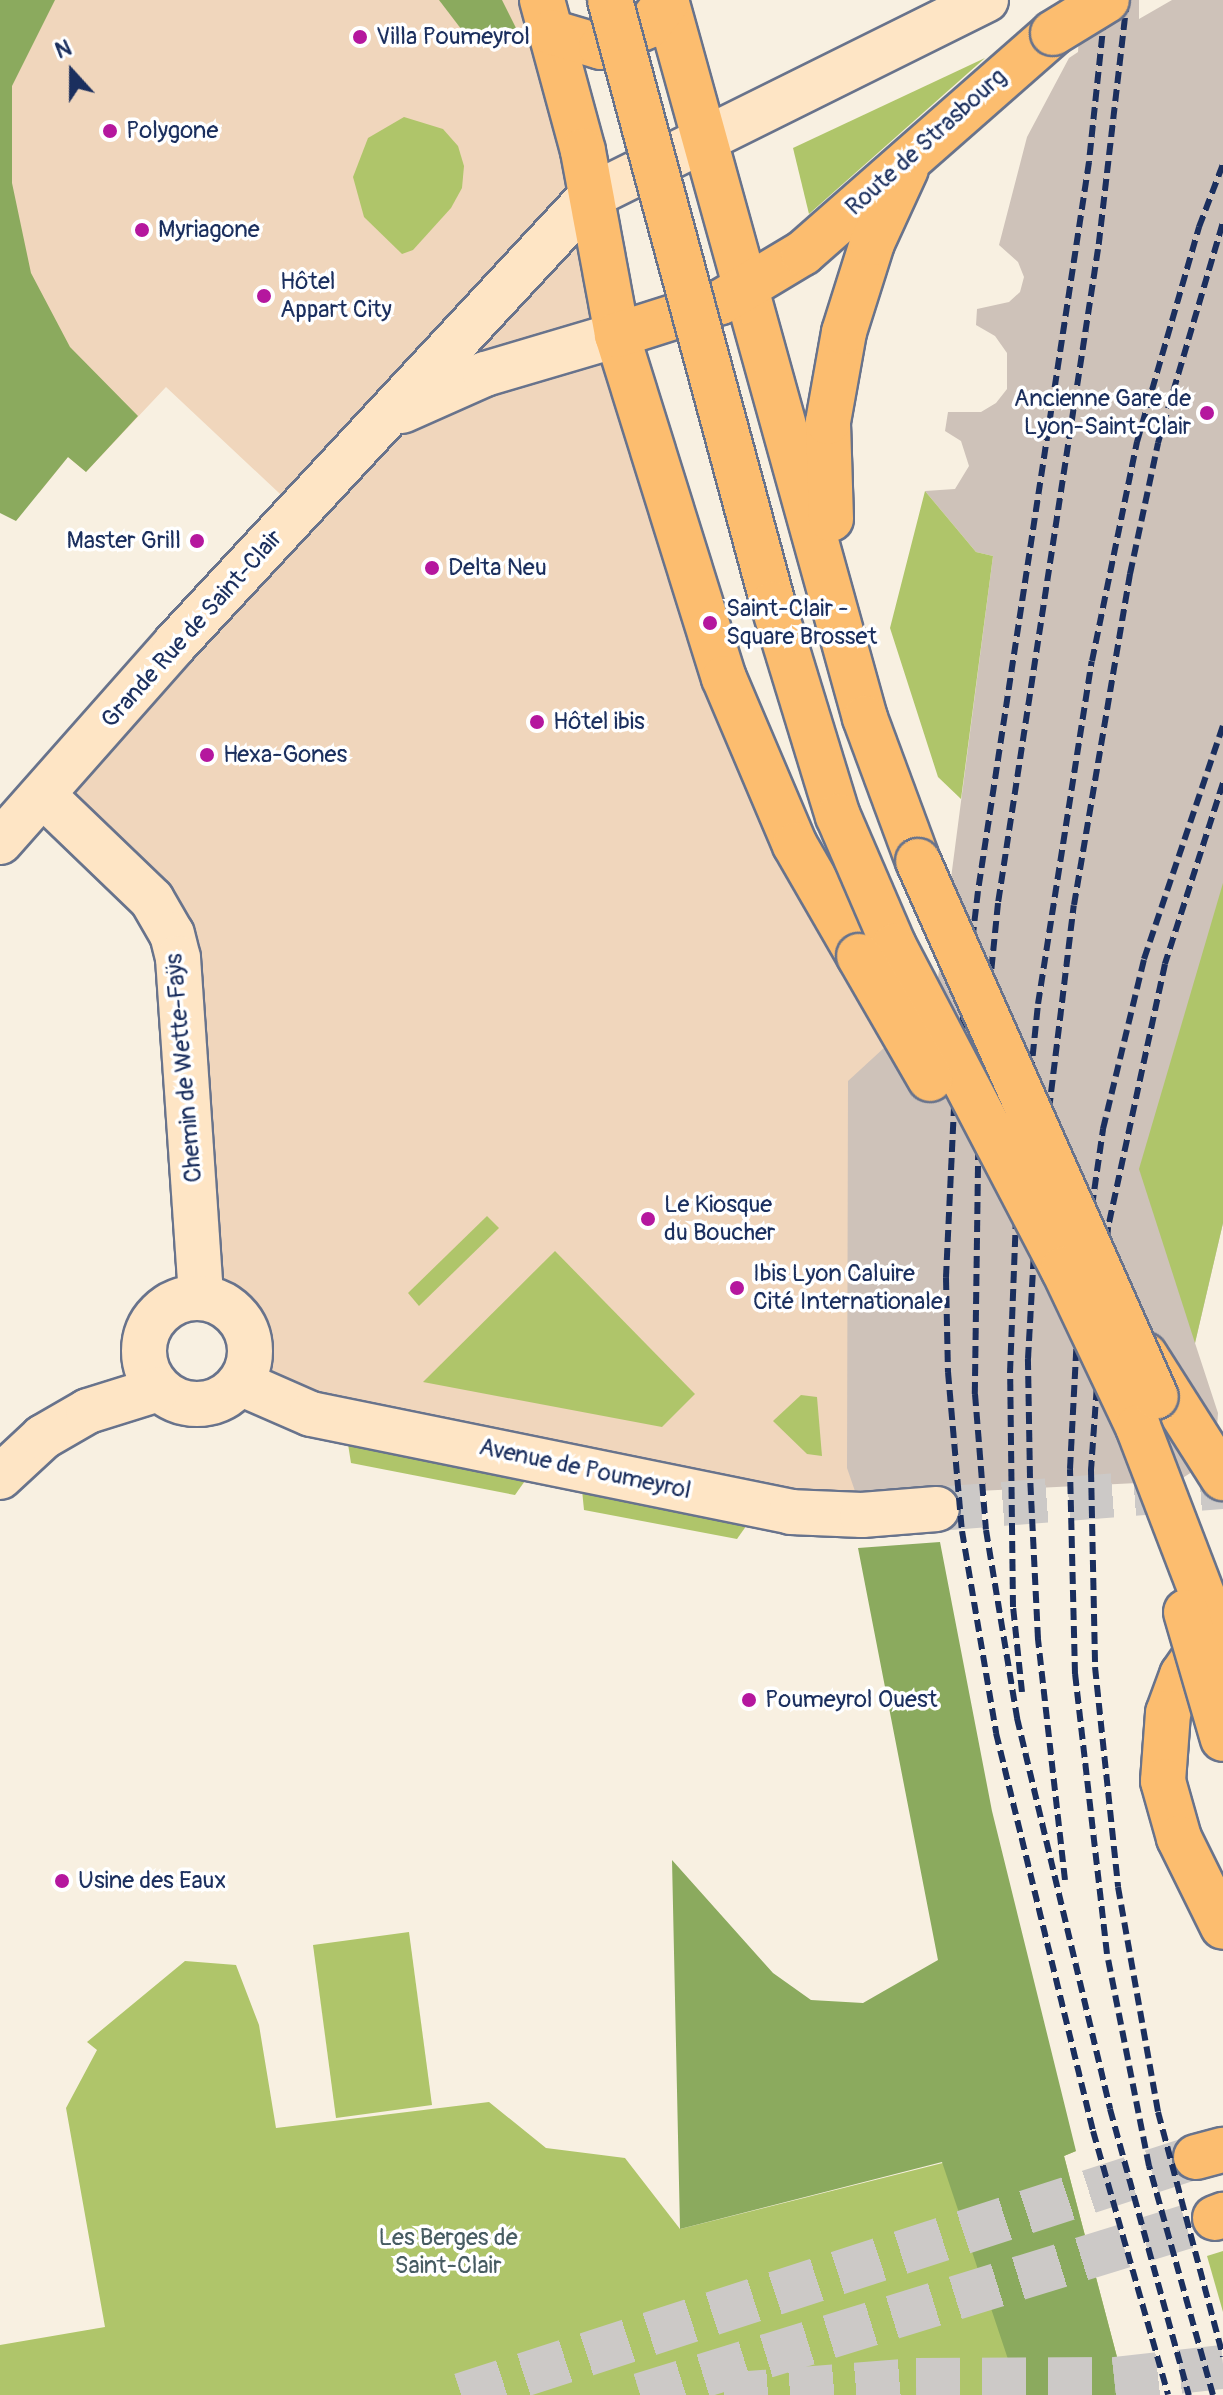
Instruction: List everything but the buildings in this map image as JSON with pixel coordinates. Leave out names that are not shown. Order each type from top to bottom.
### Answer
[{"type":"main road","points":[[610,0],[773,604],[838,816],[894,946],[1063,1269],[1138,1427],[1223,1647]]},
{"type":"main road","points":[[705,137],[986,0]]},
{"type":"main road","name":"Route de Strasbourg","points":[[617,335],[749,289],[803,253],[920,145],[1053,33],[1107,0]]},
{"type":"main road","points":[[666,1],[749,289],[877,759],[918,861],[1120,1314],[1223,1558]]},
{"type":"main road","points":[[547,16],[601,47],[648,26],[666,1]]},
{"type":"main road","points":[[547,16],[591,196],[617,335],[743,731],[822,900],[919,1058],[1116,1435],[1170,1558],[1223,1739]]},
{"type":"main road","name":"Grande Rue de Saint-Clair","points":[[0,842],[591,196],[705,137]]},
{"type":"main road","points":[[841,620],[828,422],[846,320],[893,193],[920,145]]},
{"type":"main road","name":"Grande Rue de Saint-Clair","points":[[385,419],[485,374],[617,335]]},
{"type":"main road","name":"Chemin de Wette-Faÿs","points":[[43,795],[152,900],[172,934],[178,958],[201,1297]]},
{"type":"main road","points":[[201,1297],[231,1309],[248,1336],[248,1369],[240,1383],[209,1403],[173,1399],[158,1389],[143,1356],[148,1329],[165,1307],[201,1297]]},
{"type":"main road","points":[[1120,1314],[1223,1478]]},
{"type":"main road","name":"Avenue de Poumeyrol","points":[[240,1383],[311,1414],[791,1512],[862,1515],[937,1509]]},
{"type":"main road","points":[[0,1477],[43,1437],[88,1411],[158,1389]]},
{"type":"main road","points":[[1223,1619],[1182,1675],[1168,1713],[1163,1781],[1179,1838],[1223,1927]]},
{"type":"shaded area","points":[[0,0],[530,0],[704,625],[892,1042],[859,1506],[249,1380],[256,1360],[253,1332],[241,1308],[206,1288],[186,970],[41,785],[295,508],[166,387],[86,472],[68,457],[39,493],[0,456]]},
{"type":"shaded area","points":[[1081,0],[1139,0],[1139,19],[1172,0],[1223,0],[1223,1223],[1195,1343],[1218,1413],[1215,1457],[1178,1481],[857,1497],[847,1468],[848,1081],[935,1001],[993,556],[976,552],[925,491],[955,489],[969,466],[961,441],[945,431],[948,412],[981,412],[996,403],[1007,389],[1007,353],[995,336],[976,325],[977,309],[1009,302],[1020,292],[1024,277],[1018,262],[999,245],[1027,137],[1069,58],[1078,52]]},
{"type":"green space","points":[[0,0],[55,0],[12,86],[12,183],[31,273],[70,347],[138,416],[86,472],[68,457],[16,521],[0,513]]},
{"type":"green space","points":[[439,0],[502,0],[517,30],[468,38]]},
{"type":"green space","points":[[985,58],[809,214],[793,148]]},
{"type":"green space","points":[[404,117],[443,129],[458,146],[464,166],[462,188],[451,208],[413,250],[402,254],[364,217],[353,177],[368,138]]},
{"type":"green space","points":[[925,491],[976,552],[993,556],[961,799],[938,777],[890,628]]},
{"type":"green space","points":[[1223,883],[1223,1223],[1195,1343],[1139,1169]]},
{"type":"green space","points":[[487,1216],[499,1228],[419,1306],[408,1293]]},
{"type":"green space","points":[[555,1251],[695,1394],[662,1427],[423,1382]]},
{"type":"green space","points":[[801,1395],[817,1397],[822,1456],[807,1454],[773,1421]]},
{"type":"green space","points":[[348,1444],[527,1478],[515,1495],[351,1463]]},
{"type":"green space","points":[[582,1490],[749,1522],[737,1539],[584,1510]]},
{"type":"green space","points":[[940,1542],[992,1811],[1076,2151],[1064,2156],[1127,2395],[1020,2395],[942,2162],[680,2229],[672,1860],[773,1973],[811,2000],[863,2003],[938,1960],[858,1548]]},
{"type":"green space","points":[[409,1932],[432,2105],[336,2118],[313,1945]]},
{"type":"green space","name":"Les Berges de Saint-Clair","points":[[185,1961],[236,1965],[259,2025],[276,2128],[489,2102],[546,2148],[625,2158],[680,2229],[1026,2142],[1076,2151],[1064,2156],[1127,2395],[0,2395],[0,2345],[105,2327],[66,2108],[97,2050],[87,2042]]},
{"type":"green space","points":[[1223,2251],[1223,2312],[1207,2256]]},
{"type":"tunnel","points":[[937,1509],[1223,1487]]},
{"type":"tunnel","points":[[461,2395],[1196,2157]]},
{"type":"tunnel","points":[[640,2395],[1215,2218]]},
{"type":"tunnel","points":[[724,2395],[916,2380],[1114,2379],[1223,2367]]},
{"type":"railway","points":[[1106,0],[1089,162],[978,891],[955,1086],[946,1278],[948,1372],[962,1531],[996,1733],[1093,2131],[1168,2395]]},
{"type":"railway","points":[[1127,0],[1098,249],[998,903],[979,1094],[975,1394],[986,1530],[1017,1718],[1110,2109],[1189,2395]]},
{"type":"railway","points":[[1022,1692],[1013,1607],[1010,1373],[1016,1217],[1038,1004],[1092,661],[1137,442],[1199,227],[1223,164]]},
{"type":"railway","points":[[1065,1880],[1038,1639],[1030,1478],[1028,1359],[1036,1217],[1074,905],[1130,574],[1158,443],[1223,222]]},
{"type":"railway","points":[[1213,2395],[1149,2166],[1107,1954],[1075,1674],[1070,1469],[1079,1296],[1103,1129],[1144,959],[1223,726]]},
{"type":"railway","points":[[1223,783],[1165,964],[1108,1227],[1091,1470],[1095,1667],[1118,1887],[1158,2112],[1223,2356]]},
{"type":"place","name":"Villa Poumeyrol","points":[[360,37]]},
{"type":"place","name":"Polygone","points":[[110,131]]},
{"type":"place","name":"Myriagone","points":[[142,230]]},
{"type":"place","name":"Hôtel Appart City","points":[[264,296]]},
{"type":"place","name":"Ancienne Gare de Lyon-Saint-Clair","points":[[1207,413]]},
{"type":"place","name":"Master Grill","points":[[197,541]]},
{"type":"place","name":"Delta Neu","points":[[432,568]]},
{"type":"place","name":"Saint-Clair - Square Brosset","points":[[710,623]]},
{"type":"place","name":"Hôtel ibis","points":[[537,722]]},
{"type":"place","name":"Hexa-Gones","points":[[207,755]]},
{"type":"place","name":"Le Kiosque du Boucher","points":[[648,1219]]},
{"type":"place","name":"Ibis Lyon Caluire Cité Internationale","points":[[737,1288]]},
{"type":"place","name":"Poumeyrol Ouest","points":[[749,1700]]},
{"type":"place","name":"Usine des Eaux","points":[[62,1881]]}]
